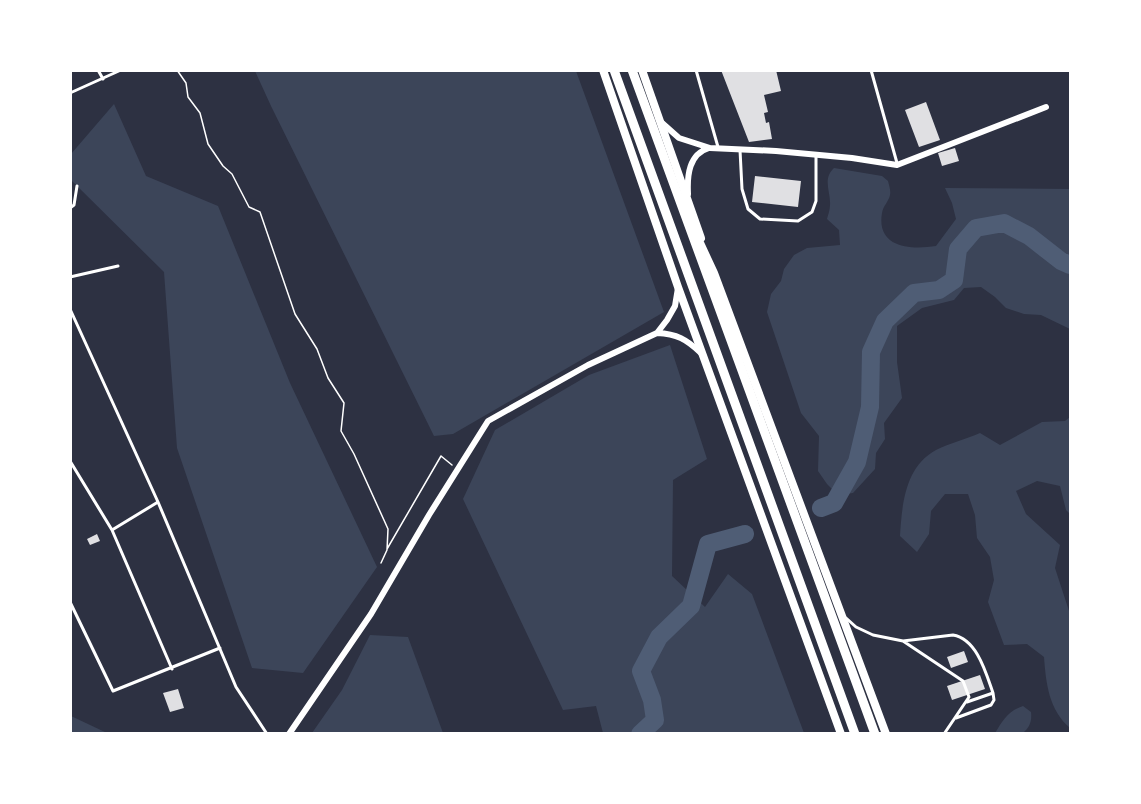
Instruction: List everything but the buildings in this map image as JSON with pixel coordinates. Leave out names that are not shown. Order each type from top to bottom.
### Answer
[{"type":"highway","points":[[614,70],[855,734]]},
{"type":"highway","points":[[632,70],[875,734]]},
{"type":"main road","points":[[603,70],[678,286],[841,734]]},
{"type":"main road","points":[[678,198],[714,273],[886,734]]},
{"type":"street","points":[[642,70],[714,273]]},
{"type":"street","points":[[660,120],[679,138],[710,148],[816,155],[897,165],[1046,107]]},
{"type":"street","points":[[689,203],[687,186],[692,161],[702,150],[710,148]]},
{"type":"street","points":[[657,333],[668,320],[675,306],[678,286]]},
{"type":"street","points":[[289,734],[371,614],[429,515],[489,421],[588,364],[657,333],[672,333],[690,343],[703,355]]},
{"type":"lane","points":[[98,70],[103,79]]},
{"type":"lane","points":[[70,93],[121,70]]},
{"type":"lane","points":[[696,70],[718,149]]},
{"type":"lane","points":[[872,70],[897,165]]},
{"type":"lane","points":[[740,150],[742,189],[748,209],[760,219],[798,221],[812,213],[816,201],[816,155]]},
{"type":"lane","points":[[70,208],[74,205],[77,186]]},
{"type":"lane","points":[[70,277],[118,266]]},
{"type":"lane","points":[[70,309],[158,502],[236,687],[267,734]]},
{"type":"lane","points":[[71,464],[111,530],[172,669]]},
{"type":"lane","points":[[111,530],[158,502]]},
{"type":"lane","points":[[70,602],[113,691],[220,648]]},
{"type":"lane","points":[[841,613],[856,627],[873,635],[903,641],[949,635],[960,637],[969,643],[982,663],[994,700],[988,707],[954,718]]},
{"type":"lane","points":[[903,641],[963,681],[969,697],[944,734]]},
{"type":"lane","points":[[965,703],[993,693]]},
{"type":"path","points":[[177,70],[186,83],[188,98],[200,113],[208,144],[223,166],[232,174],[249,207],[260,212],[265,222],[295,314],[317,349],[328,378],[344,403],[342,431],[388,529],[387,550]]},
{"type":"path","points":[[381,563],[441,456],[457,470]]},
{"type":"shaded area","points":[[255,71],[576,71],[664,312],[453,434],[434,436]]},
{"type":"shaded area","points":[[114,104],[146,176],[218,206],[290,383],[377,567],[303,673],[252,668],[177,448],[164,272],[71,180],[71,154]]},
{"type":"shaded area","points":[[834,168],[882,176],[888,181],[890,195],[882,213],[884,233],[890,240],[906,247],[936,246],[956,219],[945,188],[1070,189],[1070,329],[1041,315],[1024,314],[1006,308],[981,287],[964,288],[954,300],[922,308],[897,326],[897,362],[902,398],[884,423],[885,439],[876,453],[875,469],[853,493],[838,495],[818,471],[819,436],[801,413],[767,312],[771,294],[781,281],[784,269],[794,255],[807,248],[840,245],[839,230],[827,219],[830,205],[828,177]]},
{"type":"shaded area","points":[[670,345],[707,459],[673,480],[672,576],[705,607],[728,574],[752,594],[804,733],[603,733],[596,706],[563,710],[463,499],[495,430],[589,375]]},
{"type":"shaded area","points":[[1070,417],[1070,514],[1066,510],[1060,486],[1037,481],[1016,491],[1026,514],[1060,545],[1055,568],[1070,614],[1070,728],[1053,705],[1044,657],[1027,644],[1004,645],[988,602],[994,580],[990,557],[977,538],[975,515],[968,494],[945,494],[931,511],[929,534],[917,552],[900,536],[907,487],[918,466],[936,450],[980,433],[1000,445],[1042,422],[1065,421]]},
{"type":"shaded area","points":[[370,635],[408,637],[443,733],[312,733],[342,690]]},
{"type":"shaded area","points":[[1023,706],[1031,712],[1031,718],[1030,724],[1023,733],[995,733],[1010,713]]},
{"type":"shaded area","points":[[71,716],[107,733],[71,733]]},
{"type":"waterway","points":[[821,508],[834,503],[857,462],[870,407],[871,352],[885,321],[914,293],[939,290],[954,280],[958,249],[976,228],[1004,223],[1029,236],[1061,261],[1070,265]]},
{"type":"waterway","points":[[640,734],[655,720],[652,700],[641,671],[659,637],[691,606],[708,544],[745,534]]}]
